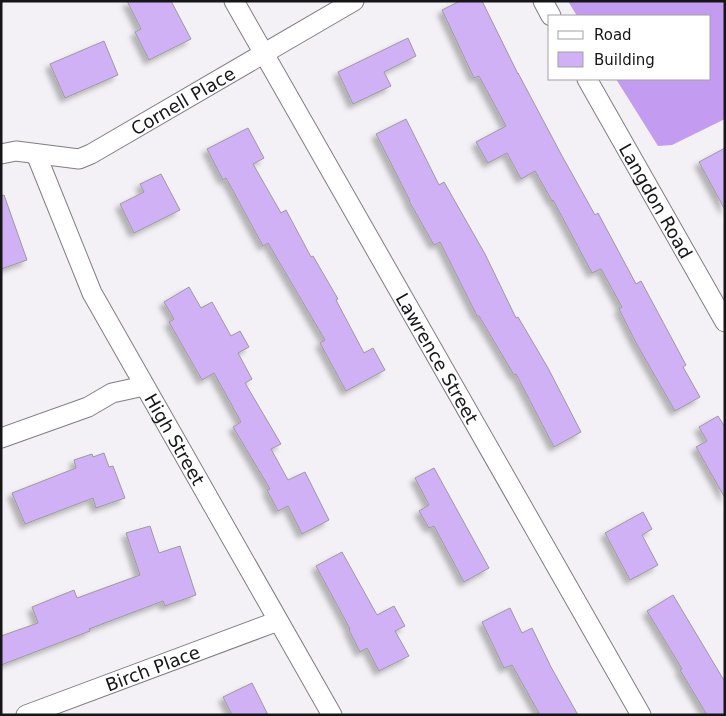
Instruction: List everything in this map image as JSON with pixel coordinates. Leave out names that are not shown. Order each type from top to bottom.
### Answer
[{"type":"street","name":"Lawrence Street","points":[[234,1],[640,715]]},
{"type":"street","name":"Cornell Place","points":[[1,154],[16,150],[79,159],[354,1]]},
{"type":"street","points":[[543,1],[550,15]]},
{"type":"street","name":"Langdon Road","points":[[588,80],[725,322]]},
{"type":"street","name":"High Street","points":[[36,154],[92,293],[332,715]]},
{"type":"street","points":[[1,438],[88,407],[112,393],[144,386]]},
{"type":"street","name":"Birch Place","points":[[26,715],[278,621]]},
{"type":"shaded area","points":[[568,1],[725,1],[725,119],[672,145],[658,146],[617,80],[711,80],[711,15],[576,15]]},
{"type":"building","points":[[127,1],[171,1],[191,39],[149,60],[135,32],[141,29]]},
{"type":"building","points":[[460,1],[482,1],[518,74],[561,154],[595,215],[598,213],[636,284],[641,281],[686,365],[683,367],[700,397],[675,411],[635,341],[619,309],[622,307],[601,269],[592,273],[553,200],[535,171],[521,179],[507,153],[488,163],[476,142],[506,126],[479,76],[474,78],[442,10]]},
{"type":"building","points":[[408,38],[416,56],[384,72],[391,86],[353,104],[338,72]]},
{"type":"building","points":[[104,41],[118,75],[65,98],[50,64]]},
{"type":"building","points":[[406,119],[439,185],[444,182],[485,254],[516,318],[518,317],[548,368],[581,432],[554,447],[516,374],[514,375],[479,316],[477,316],[440,242],[434,245],[409,201],[376,134]]},
{"type":"building","points":[[248,128],[264,158],[253,164],[281,213],[286,210],[311,257],[313,256],[338,299],[336,300],[364,353],[373,348],[385,370],[346,391],[320,343],[325,340],[268,243],[263,246],[226,178],[223,180],[207,149]]},
{"type":"building","points":[[725,148],[725,210],[699,162]]},
{"type":"building","points":[[161,174],[180,210],[134,233],[120,204],[144,192],[140,184]]},
{"type":"building","points":[[4,195],[27,260],[1,269],[1,196]]},
{"type":"building","points":[[189,287],[201,308],[212,302],[231,336],[240,331],[249,347],[238,353],[252,379],[245,383],[281,444],[271,449],[288,480],[305,472],[329,520],[302,534],[288,506],[278,511],[267,490],[270,489],[233,427],[241,422],[214,373],[202,380],[169,322],[174,319],[164,302]]},
{"type":"building","points":[[718,416],[725,427],[725,498],[696,447],[707,441],[699,427]]},
{"type":"building","points":[[104,453],[109,467],[113,466],[125,498],[96,508],[93,498],[25,524],[12,493],[76,468],[74,460],[92,454],[93,457]]},
{"type":"building","points":[[434,468],[489,568],[464,582],[434,526],[429,528],[419,511],[429,505],[415,478]]},
{"type":"building","points":[[643,512],[652,529],[642,535],[658,565],[630,580],[605,533]]},
{"type":"building","points":[[150,526],[159,553],[180,546],[196,595],[165,606],[163,601],[1,665],[1,636],[38,623],[32,607],[74,590],[77,598],[140,575],[126,533]]},
{"type":"building","points":[[342,552],[377,615],[394,606],[405,626],[395,631],[409,656],[379,671],[367,648],[360,652],[350,629],[316,566]]},
{"type":"building","points":[[673,595],[725,682],[725,715],[707,715],[647,611]]},
{"type":"building","points":[[510,608],[522,633],[532,628],[578,715],[540,715],[512,665],[504,668],[482,622]]},
{"type":"building","points":[[252,683],[268,715],[232,715],[223,697]]}]
